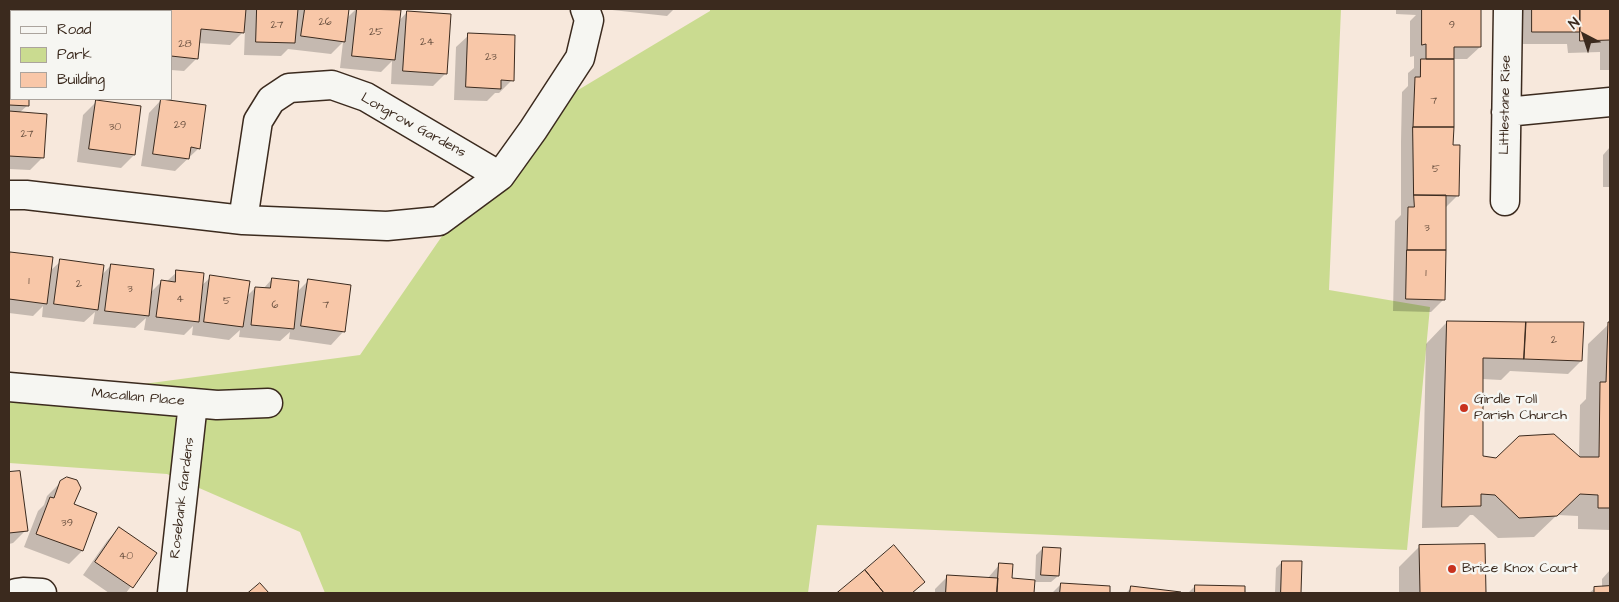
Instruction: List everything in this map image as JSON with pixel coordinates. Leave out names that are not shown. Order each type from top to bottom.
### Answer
[{"type":"street","points":[[9,195],[26,195],[243,220],[387,226],[439,221],[500,176],[580,58],[589,20],[585,9]]},
{"type":"street","name":"Littlestane Rise","points":[[1505,201],[1508,9]]},
{"type":"street","name":"Longrow Gardens","points":[[243,220],[258,121],[271,100],[290,88],[332,86],[366,97],[500,176]]},
{"type":"street","name":"Littlestane Rise","points":[[1506,112],[1610,102]]},
{"type":"street","name":"Macallan Place","points":[[9,387],[217,405],[268,403]]},
{"type":"street","name":"Rosebank Gardens","points":[[172,593],[194,403]]},
{"type":"street","points":[[16,593],[42,593]]},
{"type":"green space","points":[[710,9],[1341,9],[1329,290],[1430,307],[1407,550],[817,525],[808,593],[325,593],[300,532],[167,474],[9,463],[9,402],[360,355],[518,126],[710,11]]},
{"type":"building","points":[[246,9],[244,33],[201,29],[198,59],[172,56],[172,10],[166,10]]},
{"type":"building","points":[[257,9],[298,9],[295,43],[256,42]]},
{"type":"building","points":[[305,9],[349,9],[345,42],[301,36]]},
{"type":"building","points":[[357,9],[401,10],[395,60],[352,56]]},
{"type":"building","points":[[1422,9],[1481,9],[1481,47],[1454,47],[1454,59],[1426,59],[1426,44],[1422,45]]},
{"type":"building","points":[[1532,9],[1580,9],[1580,32],[1532,32]]},
{"type":"building","points":[[1580,9],[1610,9],[1610,40],[1580,41]]},
{"type":"building","points":[[407,11],[451,14],[447,74],[403,71]]},
{"type":"building","points":[[9,16],[10,16],[10,54]]},
{"type":"building","points":[[468,33],[515,35],[514,81],[501,80],[501,89],[466,87]]},
{"type":"building","points":[[1421,59],[1454,59],[1454,127],[1413,127],[1415,77],[1420,77]]},
{"type":"building","points":[[10,60],[10,100],[29,100],[29,106],[9,105]]},
{"type":"building","points":[[96,100],[141,106],[135,155],[89,149]]},
{"type":"building","points":[[161,100],[206,105],[200,149],[191,147],[189,159],[153,154]]},
{"type":"building","points":[[9,111],[47,114],[44,158],[9,156]]},
{"type":"building","points":[[1413,127],[1454,127],[1453,145],[1460,145],[1459,196],[1414,195]]},
{"type":"building","points":[[1414,195],[1446,195],[1446,250],[1407,250],[1408,207],[1414,207]]},
{"type":"building","points":[[1407,250],[1446,250],[1445,300],[1406,299]]},
{"type":"building","points":[[10,252],[53,257],[47,304],[9,299]]},
{"type":"building","points":[[60,259],[104,265],[98,310],[54,304]]},
{"type":"building","points":[[111,264],[154,269],[149,316],[105,311]]},
{"type":"building","points":[[176,270],[204,273],[199,322],[156,317],[161,280],[175,282]]},
{"type":"building","points":[[210,275],[250,281],[243,327],[204,322]]},
{"type":"building","points":[[272,278],[299,281],[294,329],[251,325],[255,287],[270,288]]},
{"type":"building","points":[[308,279],[351,285],[345,332],[301,326]]},
{"type":"building","name":"Girdle Toll Parish Church","points":[[1447,321],[1526,322],[1524,359],[1483,358],[1483,456],[1496,458],[1519,436],[1554,434],[1580,457],[1599,457],[1600,382],[1606,382],[1608,322],[1610,322],[1610,508],[1598,508],[1598,495],[1580,494],[1557,516],[1519,518],[1495,495],[1481,494],[1481,506],[1442,507]]},
{"type":"building","points":[[1526,322],[1584,322],[1582,361],[1524,359]]},
{"type":"building","points":[[20,471],[28,531],[9,533],[9,472]]},
{"type":"building","points":[[67,477],[77,480],[81,488],[74,504],[97,513],[83,551],[36,534],[50,497],[54,498],[60,481]]},
{"type":"building","points":[[119,527],[157,553],[133,588],[95,562]]},
{"type":"building","name":"Brice Knox Court","points":[[1485,544],[1486,593],[1420,593],[1419,545]]},
{"type":"building","points":[[894,545],[925,582],[912,593],[884,593],[865,570]]},
{"type":"building","points":[[1043,547],[1061,548],[1059,576],[1041,575]]},
{"type":"building","points":[[1282,561],[1302,561],[1301,593],[1281,593]]},
{"type":"building","points":[[999,563],[1013,564],[1012,578],[1035,580],[1034,593],[997,593]]},
{"type":"building","points":[[865,570],[884,593],[837,593]]},
{"type":"building","points":[[947,575],[998,578],[997,593],[946,593]]},
{"type":"building","points":[[260,583],[269,593],[248,593]]},
{"type":"building","points":[[1061,583],[1110,586],[1110,593],[1060,593]]},
{"type":"building","points":[[1195,585],[1245,586],[1245,593],[1195,593]]},
{"type":"building","points":[[1131,586],[1181,592],[1181,593],[1130,593]]},
{"type":"building","name":"Brice Knox Court","points":[[1610,586],[1610,593],[1594,593],[1594,587]]},
{"type":"place","name":"Girdle Toll Parish Church","points":[[1464,408]]},
{"type":"place","name":"Brice Knox Court","points":[[1452,569]]}]
